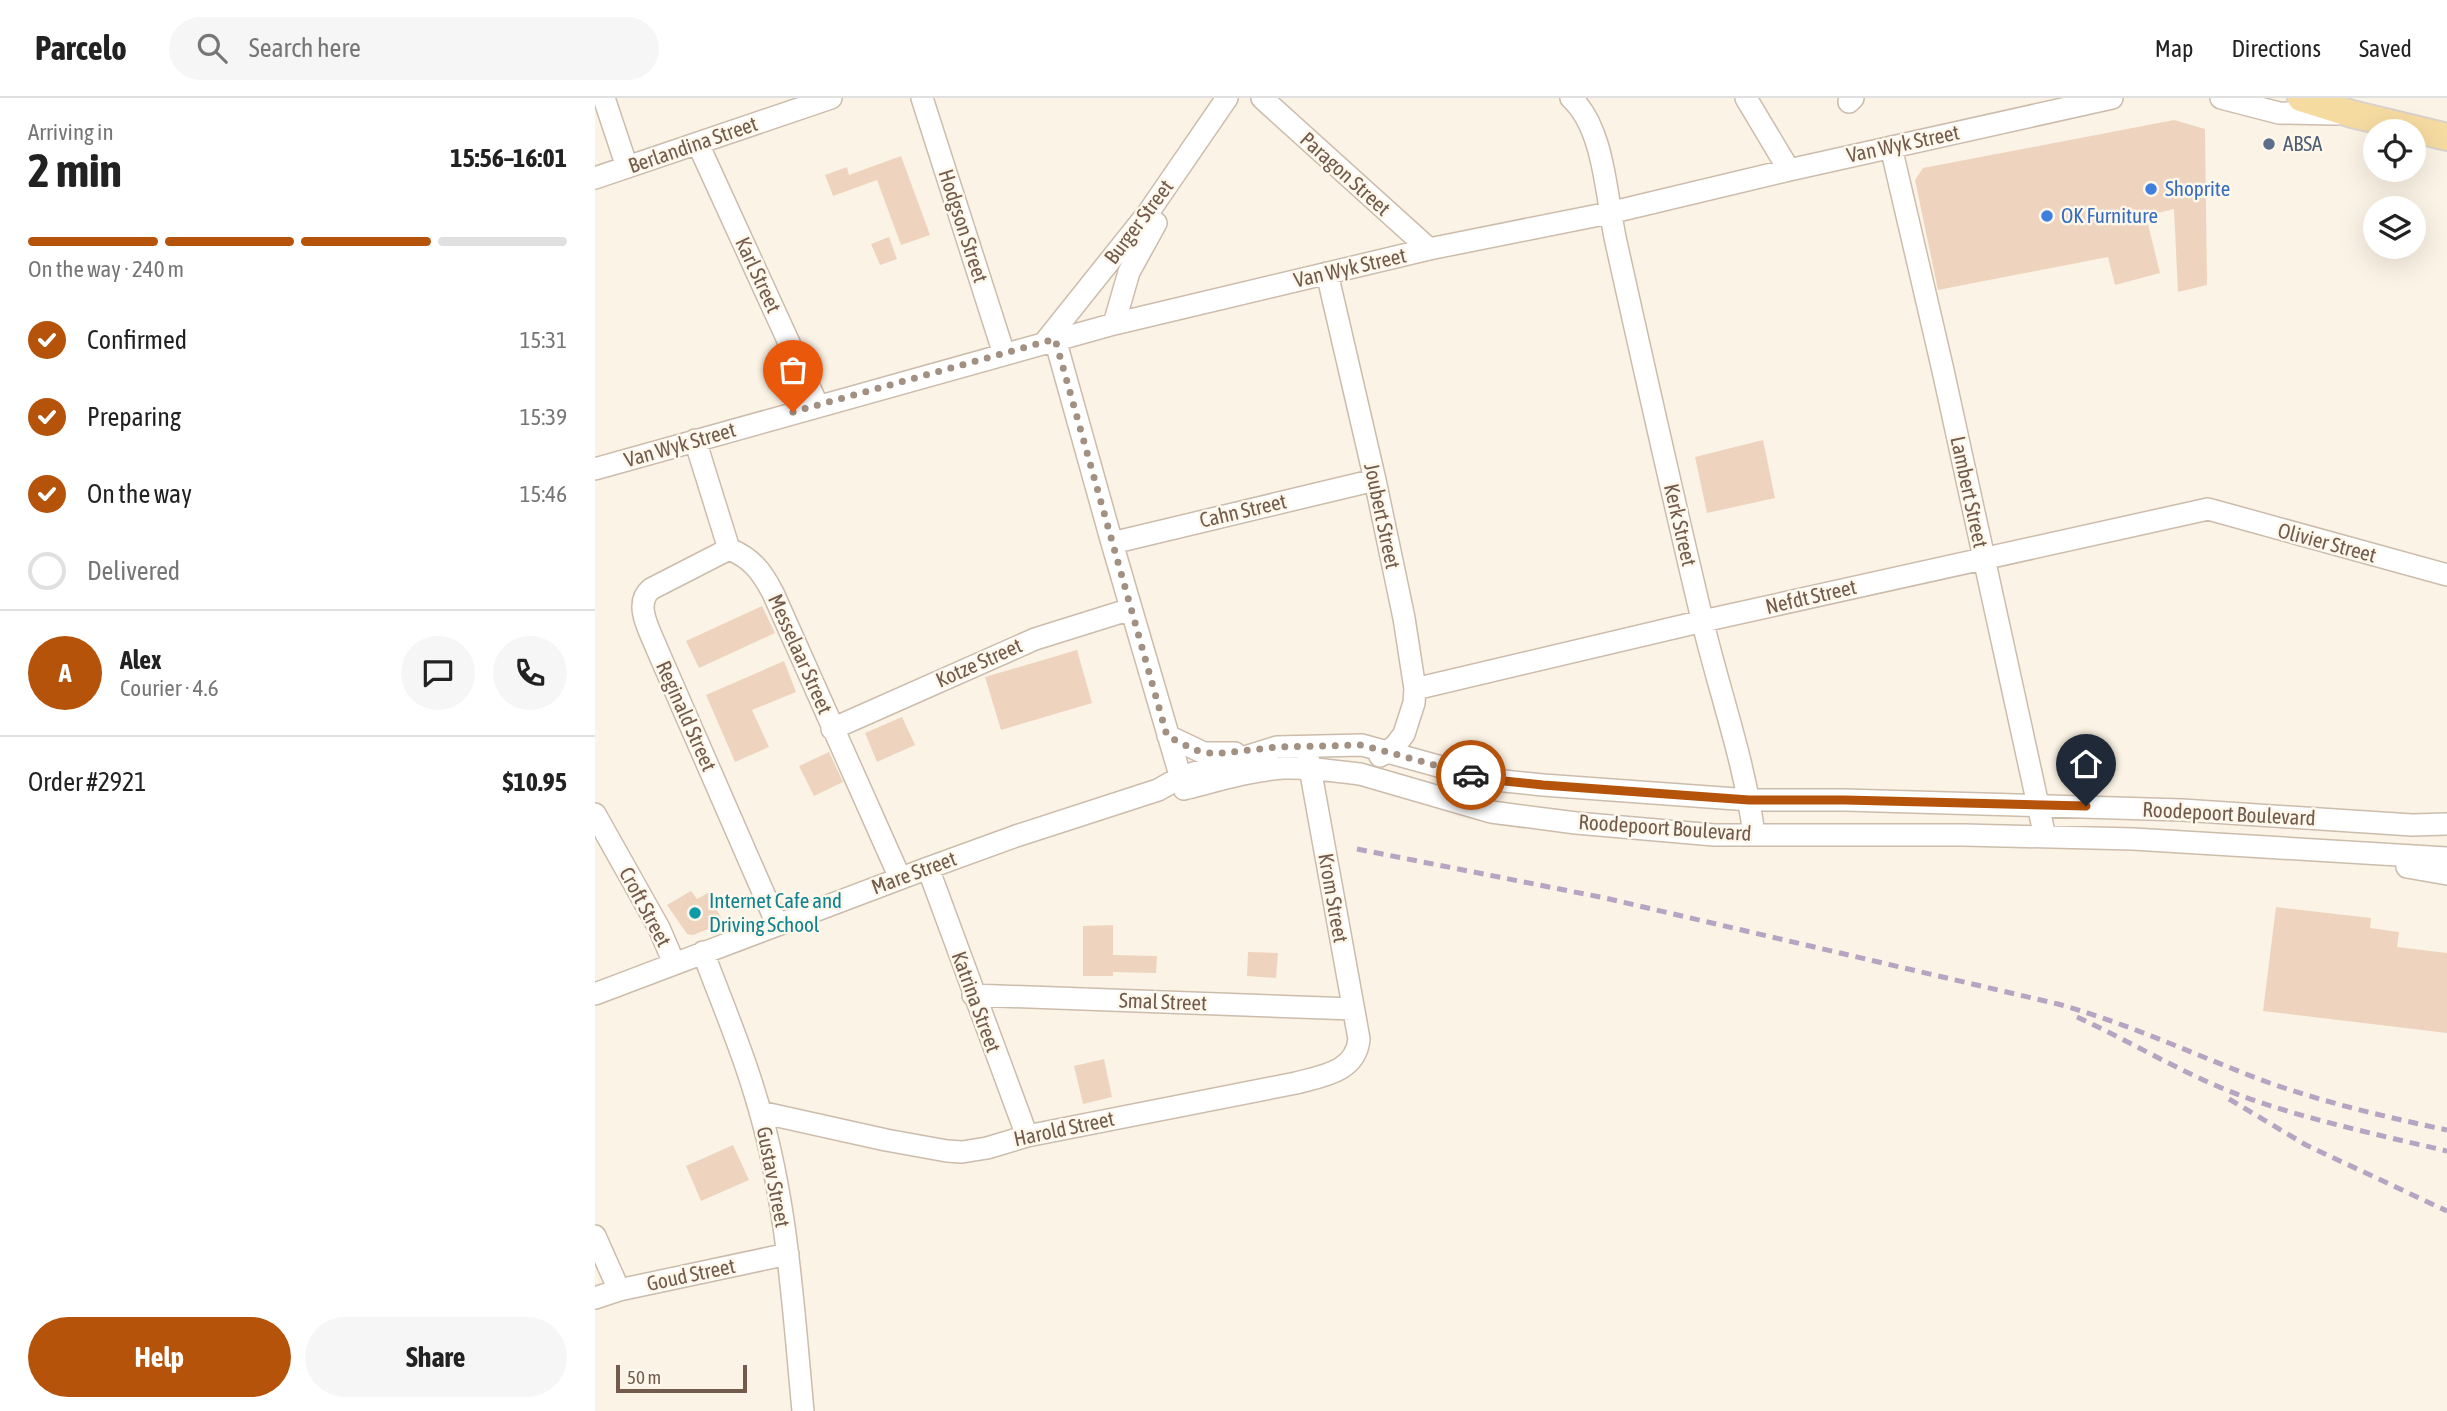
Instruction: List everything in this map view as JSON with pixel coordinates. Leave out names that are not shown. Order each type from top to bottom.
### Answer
[{"type":"main road","points":[[2301,98],[2352,114],[2447,137]]},
{"type":"street","points":[[604,98],[627,167]]},
{"type":"street","name":"Hodgson Street","points":[[922,98],[1004,354]]},
{"type":"street","name":"Burger Street","points":[[1050,340],[1148,213],[1227,98]]},
{"type":"street","name":"Burger Street","points":[[1114,324],[1129,272],[1147,234],[1242,98]]},
{"type":"street","name":"Paragon Street","points":[[1262,98],[1429,249]]},
{"type":"street","points":[[1746,98],[1789,170]]},
{"type":"street","name":"Van Wyk Street","points":[[595,469],[1114,324],[1429,249],[1609,214],[1789,170],[2112,98]]},
{"type":"street","points":[[2221,98],[2279,113],[2352,114]]},
{"type":"street","name":"Berlandina Street","points":[[595,178],[826,99]]},
{"type":"street","name":"Kerk Street","points":[[1581,101],[1595,134],[1609,214],[1703,621],[1749,800],[1754,835]]},
{"type":"street","name":"Karl Street","points":[[698,144],[818,405]]},
{"type":"street","name":"Lambert Street","points":[[1891,147],[2045,837]]},
{"type":"street","name":"Joubert Street","points":[[1327,274],[1375,480],[1404,618],[1415,689],[1414,703],[1404,734],[1395,746],[1385,751],[1360,774]]},
{"type":"street","points":[[1050,340],[1182,783]]},
{"type":"street","points":[[695,440],[729,549]]},
{"type":"street","name":"Cahn Street","points":[[1112,542],[1375,480]]},
{"type":"street","name":"Nefdt Street","points":[[1415,689],[1703,621],[2208,509]]},
{"type":"street","name":"Olivier Street","points":[[2208,509],[2447,575]]},
{"type":"street","name":"Messelaar Street","points":[[729,549],[750,559],[765,579],[786,620],[832,729],[901,878]]},
{"type":"street","name":"Reginald Street","points":[[729,549],[651,589],[644,596],[642,604],[657,649],[777,924]]},
{"type":"street","name":"Kotze Street","points":[[832,729],[1035,639],[1131,609]]},
{"type":"street","points":[[1167,736],[1204,753],[1226,754],[1277,747]]},
{"type":"street","name":"Roodepoort Boulevard","points":[[1182,783],[1277,747],[1362,745],[1485,779],[1749,800],[2038,805],[2182,810],[2412,825],[2447,824]]},
{"type":"street","name":"Krom Street","points":[[1307,746],[1359,1039],[1358,1050]]},
{"type":"street","points":[[1385,751],[1414,780],[1447,800]]},
{"type":"street","name":"Roodepoort Boulevard","points":[[1182,783],[1285,768],[1360,774],[1491,812],[1673,833],[2133,839],[2447,858]]},
{"type":"street","name":"Mare Street","points":[[595,994],[1016,836],[1182,783]]},
{"type":"street","name":"Croft Street","points":[[595,814],[659,928],[674,963]]},
{"type":"street","points":[[2336,853],[2447,874]]},
{"type":"street","name":"Katrina Street","points":[[928,868],[1027,1136]]},
{"type":"street","name":"Gustav Street","points":[[703,952],[754,1091],[776,1182],[787,1254],[803,1411]]},
{"type":"street","name":"Smal Street","points":[[973,995],[1353,1009]]},
{"type":"street","name":"Harold Street","points":[[760,1112],[886,1140],[962,1152],[1027,1136],[1327,1075],[1345,1066],[1358,1050]]},
{"type":"street","points":[[595,1236],[619,1290]]},
{"type":"street","name":"Goud Street","points":[[595,1298],[619,1290],[787,1254]]},
{"type":"building","points":[[2174,120],[2205,129],[2207,285],[2178,292],[2174,209],[2146,216],[2160,273],[2115,285],[2108,257],[1938,290],[1915,180],[1923,168]]},
{"type":"building","points":[[901,156],[930,235],[901,245],[877,180],[833,196],[825,175],[847,167],[849,175]]},
{"type":"building","points":[[889,237],[897,259],[880,265],[871,244]]},
{"type":"building","points":[[1763,440],[1775,498],[1707,513],[1695,457]]},
{"type":"building","points":[[762,606],[775,633],[699,668],[686,641]]},
{"type":"building","points":[[1077,650],[1092,703],[1001,730],[985,677]]},
{"type":"building","points":[[784,661],[796,692],[752,710],[769,747],[735,762],[706,695]]},
{"type":"building","points":[[902,717],[915,745],[877,762],[865,733]]},
{"type":"building","points":[[829,752],[843,782],[814,796],[799,766]]},
{"type":"building","name":"Internet Cafe and Driving School","points":[[691,891],[697,899],[708,893],[724,923],[693,935],[687,934],[667,905]]},
{"type":"building","points":[[2276,907],[2371,918],[2370,928],[2399,932],[2397,947],[2447,953],[2447,1033],[2263,1011]]},
{"type":"building","points":[[1113,925],[1113,955],[1157,956],[1156,973],[1113,972],[1113,976],[1083,976],[1083,926]]},
{"type":"building","points":[[1248,952],[1278,953],[1276,978],[1247,976]]},
{"type":"building","points":[[1104,1059],[1112,1097],[1083,1104],[1074,1066]]},
{"type":"building","points":[[733,1145],[749,1180],[701,1201],[686,1166]]},
{"type":"railway","points":[[1357,849],[1605,898],[2058,1004],[2137,1031],[2289,1090],[2447,1130]]},
{"type":"railway","points":[[2077,1017],[2187,1072],[2256,1101],[2327,1122],[2447,1151]]},
{"type":"railway","points":[[2229,1099],[2306,1145],[2447,1211]]},
{"type":"way so far","points":[[793,412],[1055,339],[1167,736],[1195,750],[1214,754],[1277,747],[1362,745],[1471,775]]},
{"type":"place","name":"ABSA","points":[[2269,144]]},
{"type":"place","name":"Shoprite","points":[[2151,189]]},
{"type":"place","name":"OK Furniture","points":[[2047,216]]},
{"type":"place","name":"Internet Cafe and Driving School","points":[[695,913]]},
{"type":"route","points":[[1471,775],[1543,785],[1749,800],[2086,806]]}]
